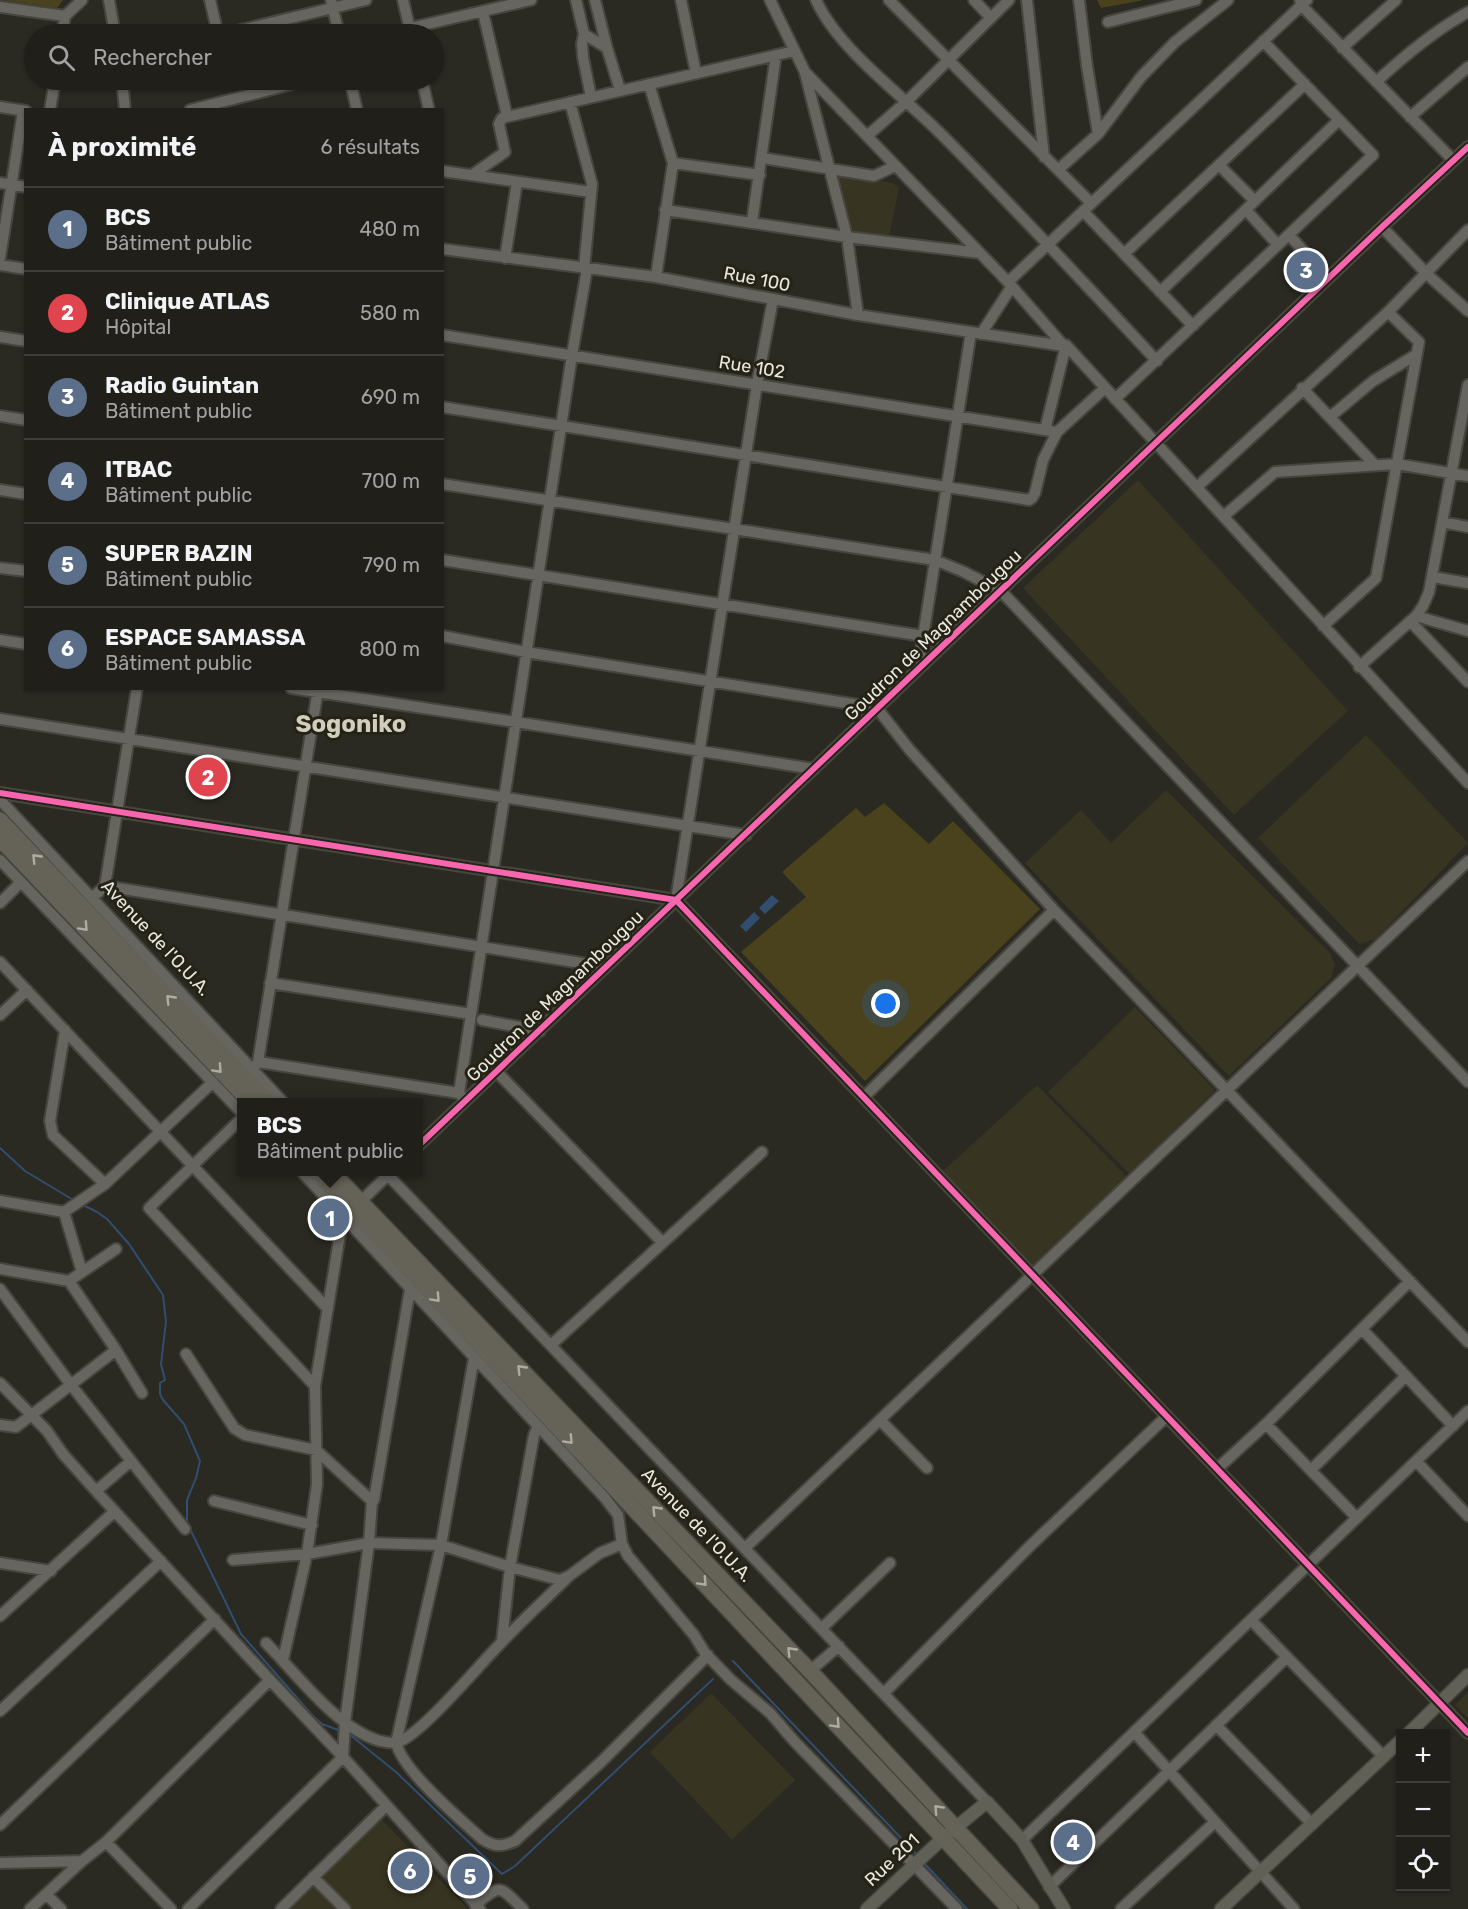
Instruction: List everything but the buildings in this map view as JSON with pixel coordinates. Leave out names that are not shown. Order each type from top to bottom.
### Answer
[{"type":"highway","name":"Avenue de l'O.U.A.","points":[[0,820],[248,1074],[265,1098]]},
{"type":"highway","name":"Avenue de l'O.U.A.","points":[[0,839],[248,1074],[250,1098]]},
{"type":"highway","name":"Avenue de l'O.U.A.","points":[[320,1176],[810,1671],[1031,1909]]},
{"type":"highway","name":"Avenue de l'O.U.A.","points":[[334,1176],[353,1210],[1010,1909]]},
{"type":"main road","points":[[1413,1729],[1468,1675]]},
{"type":"main road","points":[[1221,1909],[1396,1746]]},
{"type":"main road","name":"Rue 201","points":[[867,1909],[943,1838],[987,1802]]},
{"type":"main road","name":"Avenue de l'O.U.A.","points":[[987,1802],[1022,1840],[1064,1909]]},
{"type":"street","points":[[64,24],[65,16],[82,0]]},
{"type":"street","points":[[109,0],[113,24]]},
{"type":"street","points":[[210,0],[216,24]]},
{"type":"street","points":[[261,24],[332,5],[366,0]]},
{"type":"street","points":[[404,0],[409,24]]},
{"type":"street","points":[[437,24],[483,12],[500,3],[531,0]]},
{"type":"street","points":[[576,0],[584,34],[583,57],[591,97]]},
{"type":"street","points":[[595,0],[620,90]]},
{"type":"street","points":[[681,0],[696,73]]},
{"type":"street","points":[[770,0],[805,72],[847,237],[858,315]]},
{"type":"street","points":[[816,0],[823,16],[841,38],[939,131],[1157,361]]},
{"type":"street","points":[[889,0],[946,60],[1059,169],[1124,254],[1193,326]]},
{"type":"street","points":[[974,0],[990,18]]},
{"type":"street","points":[[867,136],[906,102],[1008,0]]},
{"type":"street","points":[[1027,0],[1044,157]]},
{"type":"street","points":[[1079,0],[1088,77],[1098,134]]},
{"type":"street","points":[[1108,22],[1196,0]]},
{"type":"street","points":[[1059,169],[1098,134],[1141,77],[1174,42],[1228,0]]},
{"type":"street","points":[[1342,48],[1396,0]]},
{"type":"street","points":[[918,669],[957,416],[976,333],[1010,284],[1048,244],[1302,2],[1342,48],[1453,160]]},
{"type":"street","points":[[332,5],[337,24]]},
{"type":"street","points":[[0,7],[65,16]]},
{"type":"street","points":[[483,12],[507,116]]},
{"type":"street","points":[[1376,82],[1411,50],[1444,25],[1468,12]]},
{"type":"street","points":[[584,34],[607,48]]},
{"type":"street","points":[[1115,399],[1373,155],[1263,40]]},
{"type":"street","points":[[472,175],[505,152],[499,124],[502,118],[507,116],[794,51]]},
{"type":"street","points":[[752,222],[776,55]]},
{"type":"street","points":[[1410,117],[1468,67]]},
{"type":"street","points":[[805,72],[1010,284],[1468,783]]},
{"type":"street","points":[[649,84],[673,163],[656,277]]},
{"type":"street","points":[[1124,254],[1305,84]]},
{"type":"street","points":[[50,108],[53,90]]},
{"type":"street","points":[[123,90],[125,108]]},
{"type":"street","points":[[198,108],[269,90]]},
{"type":"street","points":[[352,90],[357,108]]},
{"type":"street","points":[[424,90],[429,108]]},
{"type":"street","points":[[248,1074],[462,1098],[481,947],[586,269],[592,184],[570,102]]},
{"type":"street","points":[[0,108],[24,111],[0,258]]},
{"type":"street","points":[[1161,292],[1339,120]]},
{"type":"street","name":"Goudron de Magnambougou","points":[[423,1138],[462,1098],[496,1072],[746,835],[1468,147]]},
{"type":"street","points":[[762,158],[874,176],[895,166]]},
{"type":"street","points":[[673,163],[760,175]]},
{"type":"street","points":[[1219,165],[1255,201]]},
{"type":"street","points":[[444,169],[591,192]]},
{"type":"street","points":[[505,258],[517,182]]},
{"type":"street","points":[[0,183],[24,187]]},
{"type":"street","points":[[665,210],[847,237],[980,253]]},
{"type":"street","points":[[1246,210],[1278,245]]},
{"type":"street","points":[[1382,227],[1425,272],[1468,311]]},
{"type":"street","points":[[1289,235],[1328,278]]},
{"type":"street","points":[[1197,487],[1302,388],[1388,312],[1425,272],[1466,235]]},
{"type":"street","name":"Rue 100","points":[[444,249],[656,277],[858,315],[1065,346]]},
{"type":"street","points":[[0,265],[24,269]]},
{"type":"street","points":[[676,900],[757,384],[773,298]]},
{"type":"street","points":[[1323,626],[1376,578],[1419,342],[1388,312]]},
{"type":"street","name":"Rue 102","points":[[444,334],[1057,432]]},
{"type":"street","points":[[0,337],[24,341]]},
{"type":"street","points":[[1044,430],[1065,346]]},
{"type":"street","points":[[1330,417],[1373,381],[1417,354]]},
{"type":"street","points":[[1359,666],[1413,618],[1423,606],[1432,577],[1451,473],[1464,424],[1468,385]]},
{"type":"street","points":[[444,407],[1029,500],[1035,493],[1043,460],[1057,432],[1105,388]]},
{"type":"street","points":[[1302,388],[1375,465]]},
{"type":"street","points":[[0,416],[24,420]]},
{"type":"street","points":[[1224,516],[1275,472],[1397,464],[1468,476]]},
{"type":"street","points":[[444,484],[935,560],[1001,591],[1468,1082]]},
{"type":"street","points":[[0,490],[24,494]]},
{"type":"street","points":[[1442,522],[1468,527]]},
{"type":"street","points":[[444,560],[923,636],[944,645]]},
{"type":"street","points":[[0,568],[24,572]]},
{"type":"street","points":[[1432,577],[1468,583]]},
{"type":"street","points":[[1413,618],[1468,631]]},
{"type":"street","points":[[1413,618],[1468,682]]},
{"type":"street","points":[[444,636],[526,652],[877,708],[909,749],[1054,910],[1468,1342]]},
{"type":"street","points":[[0,640],[24,644]]},
{"type":"street","points":[[92,898],[105,886],[137,690]]},
{"type":"street","points":[[245,1098],[248,1074],[270,983],[318,691],[814,769]]},
{"type":"street","points":[[0,719],[746,835]]},
{"type":"street","points":[[0,792],[676,900],[1468,1733]]},
{"type":"street","name":"Avenue de l'O.U.A.","points":[[0,800],[92,898],[248,1074],[278,1098]]},
{"type":"street","points":[[0,860],[237,1108]]},
{"type":"street","points":[[745,1548],[1468,861]]},
{"type":"street","points":[[0,903],[21,882]]},
{"type":"street","points":[[105,886],[606,967]]},
{"type":"street","points":[[864,1097],[1054,910]]},
{"type":"street","points":[[0,962],[328,1309]]},
{"type":"street","points":[[270,983],[471,1014]]},
{"type":"street","points":[[0,1016],[27,990]]},
{"type":"street","points":[[482,1020],[540,1030]]},
{"type":"street","points":[[65,1030],[50,1121],[51,1129],[53,1135],[105,1184]]},
{"type":"street","points":[[496,1072],[663,1243]]},
{"type":"street","points":[[0,1201],[64,1212],[105,1184],[213,1082]]},
{"type":"street","points":[[237,1123],[149,1208],[315,1386]]},
{"type":"street","points":[[551,1345],[762,1152]]},
{"type":"street","name":"Avenue de l'O.U.A.","points":[[307,1176],[353,1210],[410,1288],[618,1515],[622,1544],[628,1556],[708,1655],[732,1680],[770,1713],[795,1742],[957,1909]]},
{"type":"street","points":[[283,1660],[312,1525],[317,1484],[315,1386],[341,1228],[353,1210],[384,1176]]},
{"type":"street","name":"Avenue de l'O.U.A.","points":[[392,1176],[987,1802]]},
{"type":"street","points":[[64,1212],[82,1272]]},
{"type":"street","points":[[0,1269],[69,1281],[116,1249]]},
{"type":"street","points":[[69,1281],[116,1350],[142,1394]]},
{"type":"street","points":[[1217,1469],[1266,1424],[1410,1281]]},
{"type":"street","points":[[188,1909],[343,1754],[372,1502],[410,1288]]},
{"type":"street","points":[[0,1289],[71,1385],[185,1529]]},
{"type":"street","points":[[1362,1329],[1453,1426]]},
{"type":"street","points":[[0,1425],[16,1427],[116,1350]]},
{"type":"street","points":[[186,1354],[234,1428],[245,1435],[316,1450],[372,1502]]},
{"type":"street","points":[[474,1358],[441,1545],[396,1743],[400,1755],[454,1815],[492,1846],[503,1846],[515,1841],[708,1655]]},
{"type":"street","points":[[1311,1470],[1406,1376]]},
{"type":"street","points":[[0,1383],[32,1415],[96,1491],[270,1680],[343,1754],[386,1806],[478,1907],[493,1890],[498,1888],[504,1890],[523,1909]]},
{"type":"street","points":[[1022,1840],[1468,1411]]},
{"type":"street","points":[[884,1693],[1030,1546],[1167,1416]]},
{"type":"street","points":[[880,1419],[927,1468]]},
{"type":"street","points":[[1266,1424],[1356,1518]]},
{"type":"street","points":[[502,1641],[510,1567],[534,1435],[538,1426]]},
{"type":"street","points":[[96,1491],[131,1461]]},
{"type":"street","points":[[1416,1461],[1468,1516]]},
{"type":"street","points":[[214,1501],[312,1525]]},
{"type":"street","points":[[0,1616],[115,1511]]},
{"type":"street","points":[[233,1560],[307,1554],[369,1543],[441,1545],[560,1580],[569,1576]]},
{"type":"street","points":[[266,1643],[313,1694],[345,1722],[379,1740],[396,1743],[408,1737],[430,1717],[502,1641],[569,1576],[600,1552],[622,1544]]},
{"type":"street","points":[[0,1711],[161,1561]]},
{"type":"street","points":[[0,1563],[51,1571]]},
{"type":"street","points":[[822,1628],[890,1563]]},
{"type":"street","points":[[0,1825],[215,1619]]},
{"type":"street","points":[[1251,1620],[1384,1757]]},
{"type":"street","points":[[810,1671],[838,1646]]},
{"type":"street","points":[[1049,1887],[1287,1657]]},
{"type":"street","points":[[30,1909],[106,1842],[270,1680]]},
{"type":"street","points":[[1216,1725],[1312,1824]]},
{"type":"street","points":[[1134,1732],[1294,1909]]},
{"type":"street","points":[[281,1909],[386,1806]]},
{"type":"street","points":[[1121,1909],[1215,1822]]},
{"type":"street","points":[[106,1842],[171,1909]]},
{"type":"street","points":[[0,1863],[82,1861]]},
{"type":"street","points":[[314,1877],[345,1909]]},
{"type":"street","points":[[46,1893],[61,1909]]},
{"type":"shaded area","points":[[3,0],[63,0],[57,8]]},
{"type":"shaded area","points":[[1097,0],[1144,0],[1101,8]]},
{"type":"shaded area","points":[[836,174],[893,183],[899,188],[889,238],[850,233],[833,177]]},
{"type":"shaded area","points":[[1138,480],[1348,711],[1234,815],[1023,588]]},
{"type":"shaded area","points":[[1366,735],[1468,843],[1376,939],[1359,944],[1258,838]]},
{"type":"shaded area","points":[[1166,790],[1331,954],[1335,965],[1331,978],[1229,1076],[1025,863],[1081,810],[1111,843]]},
{"type":"shaded area","points":[[884,803],[929,844],[953,821],[1040,909],[865,1081],[741,952],[806,897],[782,872],[856,808],[865,817]]},
{"type":"shaded area","points":[[1135,1007],[1215,1090],[1130,1174],[1048,1092]]},
{"type":"shaded area","points":[[1037,1085],[1127,1177],[1034,1268],[943,1171]]},
{"type":"shaded area","points":[[1468,1692],[1468,1718],[1455,1705]]},
{"type":"shaded area","points":[[711,1693],[795,1780],[732,1840],[650,1752]]},
{"type":"shaded area","points":[[379,1817],[468,1909],[291,1909],[343,1851]]},
{"type":"water","points":[[772,895],[779,901],[765,914],[759,908]]},
{"type":"water","points":[[754,912],[760,918],[746,932],[740,926]]},
{"type":"waterway","points":[[0,1148],[25,1171],[75,1201]]},
{"type":"waterway","points":[[83,1205],[107,1219],[129,1244],[163,1295],[166,1321],[161,1364],[165,1380],[160,1383],[160,1394],[184,1424],[200,1461],[187,1500],[187,1524]]},
{"type":"waterway","points":[[190,1529],[241,1634],[313,1716],[322,1724],[341,1731]]},
{"type":"waterway","points":[[733,1661],[918,1856]]},
{"type":"waterway","points":[[349,1734],[396,1772],[502,1874],[515,1866],[713,1679]]},
{"type":"waterway","points":[[924,1863],[967,1909]]},
{"type":"cycle path","points":[[423,1141],[1468,147]]},
{"type":"cycle path","points":[[0,793],[676,900],[1468,1733]]},
{"type":"place","name":"Radio Guintan","points":[[1306,270]]},
{"type":"place","name":"Clinique ATLAS","points":[[208,777]]},
{"type":"place","name":"BCS","points":[[330,1218]]},
{"type":"place","name":"ITBAC","points":[[1073,1842]]},
{"type":"place","name":"ESPACE SAMASSA","points":[[410,1871]]},
{"type":"place","name":"SUPER BAZIN","points":[[470,1876]]},
{"type":"district","name":"Sogoniko","points":[[351,724]]}]
